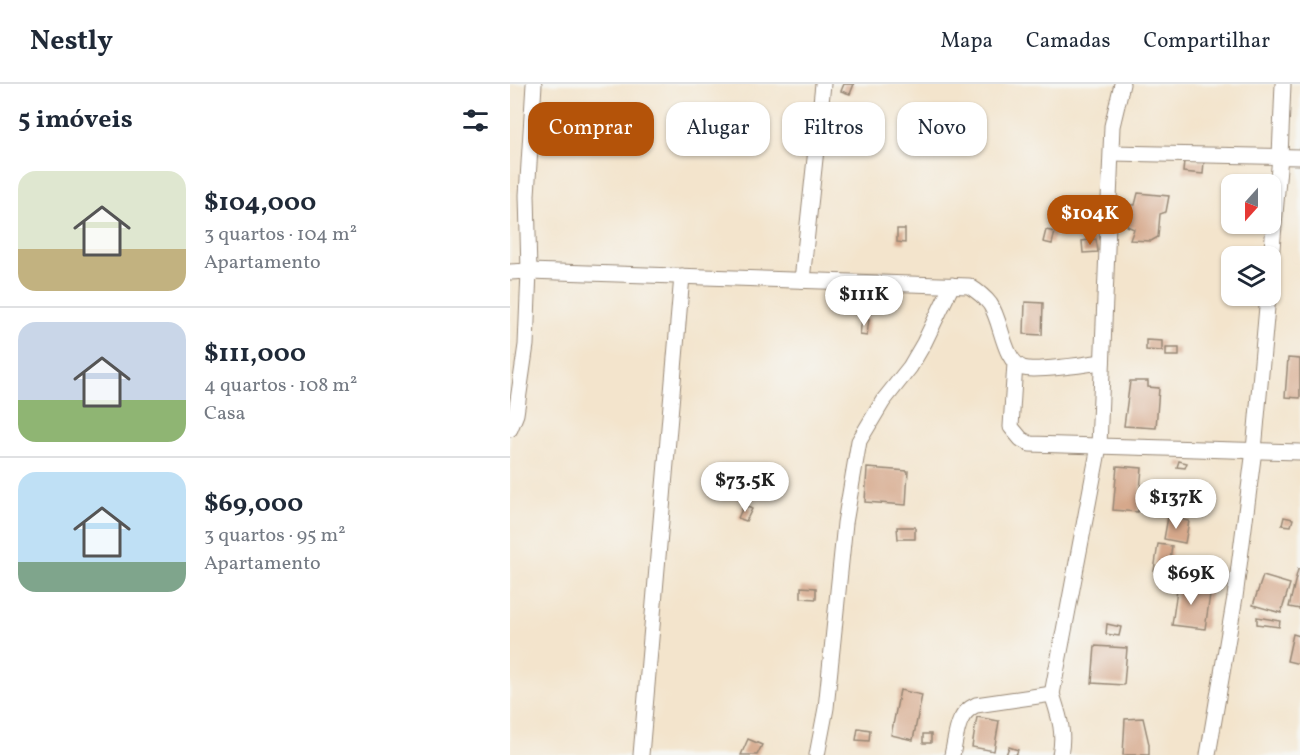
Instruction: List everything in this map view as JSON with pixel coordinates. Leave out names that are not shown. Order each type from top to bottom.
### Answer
[{"type":"street","points":[[510,429],[516,414],[526,345],[529,271],[527,195],[534,84]]},
{"type":"street","points":[[802,280],[823,84]]},
{"type":"street","points":[[1060,755],[1063,739],[1060,718],[1052,694],[1099,446],[1112,126],[1122,84]]},
{"type":"street","points":[[1272,246],[1283,84]]},
{"type":"street","points":[[1112,153],[1300,157]]},
{"type":"street","points":[[510,272],[969,286],[981,294],[991,306],[1008,353],[1015,363],[1025,369],[1102,362]]},
{"type":"street","points":[[642,755],[682,276]]},
{"type":"street","points":[[817,755],[826,708],[845,523],[859,441],[883,401],[910,368],[952,285]]},
{"type":"street","points":[[1208,755],[1235,597],[1254,450],[1267,306]]},
{"type":"street","points":[[1015,363],[1011,427],[1030,444],[1300,452]]},
{"type":"street","points":[[952,755],[961,716],[965,710],[976,705],[1052,694]]},
{"type":"building","points":[[844,84],[854,84],[850,94],[841,91]]},
{"type":"building","points":[[1184,160],[1204,161],[1203,174],[1183,172]]},
{"type":"building","points":[[1138,193],[1169,196],[1166,212],[1160,214],[1158,237],[1151,241],[1130,240],[1134,229],[1127,226],[1130,205],[1135,205]]},
{"type":"building","points":[[897,229],[905,229],[905,243],[897,242]]},
{"type":"building","points":[[1046,230],[1055,232],[1052,244],[1043,242]]},
{"type":"building","points":[[1096,239],[1098,252],[1083,253],[1082,241]]},
{"type":"building","points":[[1025,302],[1043,303],[1042,335],[1024,334]]},
{"type":"building","points":[[862,318],[869,319],[867,336],[860,335]]},
{"type":"building","points":[[1146,340],[1162,341],[1162,351],[1146,350]]},
{"type":"building","points":[[1166,348],[1179,348],[1179,356],[1166,356]]},
{"type":"building","points":[[1288,358],[1300,359],[1300,398],[1285,397]]},
{"type":"building","points":[[1130,381],[1148,381],[1148,387],[1159,388],[1156,428],[1124,426]]},
{"type":"building","points":[[1179,461],[1187,463],[1185,468],[1177,467]]},
{"type":"building","points":[[1117,466],[1142,468],[1138,512],[1113,510]]},
{"type":"building","points":[[867,468],[908,471],[906,505],[865,502]]},
{"type":"building","points":[[744,505],[752,509],[746,521],[738,518]]},
{"type":"building","points":[[1168,517],[1189,521],[1185,543],[1164,539]]},
{"type":"building","points":[[1284,517],[1293,519],[1291,526],[1282,525]]},
{"type":"building","points":[[897,527],[915,527],[915,539],[898,539]]},
{"type":"building","points":[[1158,544],[1172,546],[1168,574],[1154,571]]},
{"type":"building","points":[[1298,569],[1300,569],[1300,609],[1289,607]]},
{"type":"building","points":[[1263,576],[1290,584],[1281,613],[1253,605]]},
{"type":"building","points":[[1178,583],[1211,588],[1205,629],[1172,625]]},
{"type":"building","points":[[801,587],[816,588],[816,599],[801,598]]},
{"type":"building","points":[[1257,617],[1280,621],[1279,627],[1257,624]]},
{"type":"building","points":[[1107,624],[1121,627],[1119,636],[1106,634]]},
{"type":"building","points":[[1293,634],[1300,636],[1300,664],[1287,661]]},
{"type":"building","points":[[1095,646],[1127,648],[1124,685],[1092,683]]},
{"type":"building","points":[[900,690],[922,695],[913,740],[891,735]]},
{"type":"building","points":[[977,717],[999,721],[994,751],[972,747]]},
{"type":"building","points":[[1143,718],[1149,755],[1123,755],[1125,719]]},
{"type":"building","points":[[858,728],[870,730],[869,741],[856,740]]},
{"type":"building","points":[[923,734],[931,734],[931,743],[923,743]]},
{"type":"building","points":[[748,739],[762,745],[757,755],[741,755]]},
{"type":"building","points":[[1009,747],[1018,750],[1016,755],[1006,755]]}]
